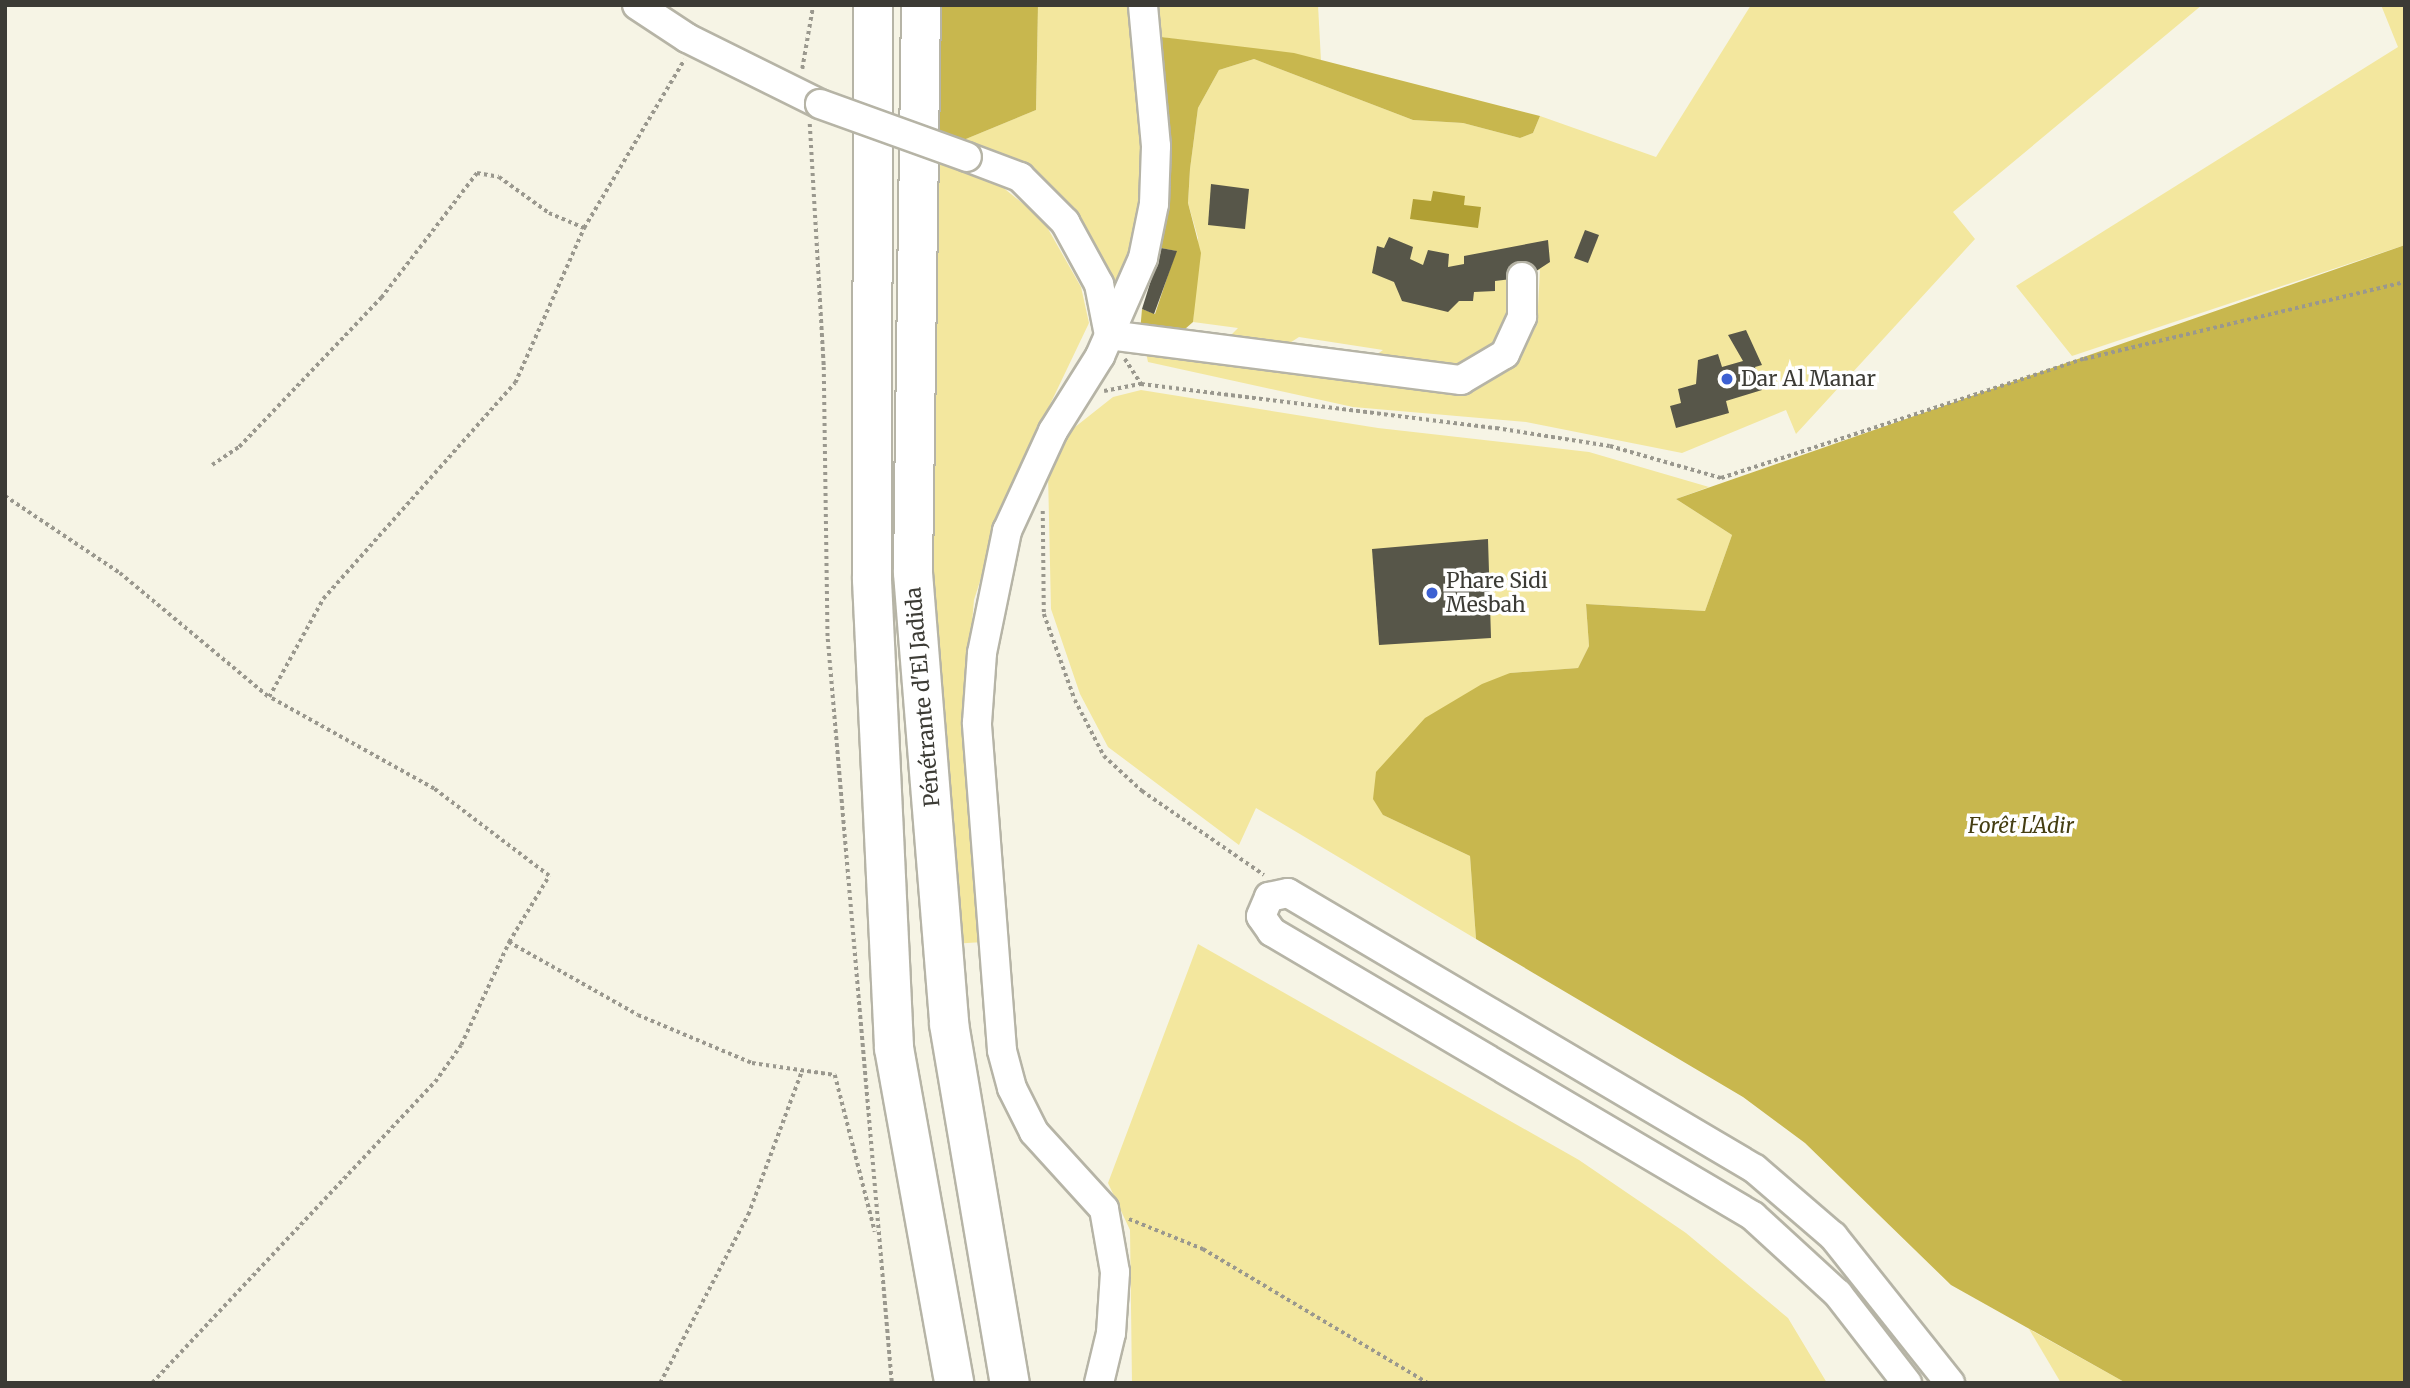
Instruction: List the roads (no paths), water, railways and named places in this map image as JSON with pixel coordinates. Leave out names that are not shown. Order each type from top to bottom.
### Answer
[{"type":"highway","name":"Pénétrante d'El Jadida","points":[[873,5],[872,580],[894,1048],[954,1383]]},
{"type":"highway","name":"Pénétrante d'El Jadida","points":[[921,5],[913,573],[949,1024],[1010,1383]]},
{"type":"street","points":[[637,5],[695,41],[811,101],[1020,177],[1065,222],[1099,284],[1109,335]]},
{"type":"street","points":[[1099,1383],[1111,1333],[1115,1272],[1104,1209],[1034,1132],[1002,1050],[977,723],[982,653],[1007,531],[1074,397],[1109,335],[1143,258],[1154,204],[1153,85],[1143,5]]},
{"type":"street","points":[[1109,335],[1461,380],[1505,354],[1522,317],[1522,277]]},
{"type":"street","points":[[1907,1383],[1838,1294],[1715,1189],[1272,932],[1263,905],[1288,893],[1755,1169],[1833,1236],[1950,1383]]},
{"type":"place","name":"Dar Al Manar","points":[[1727,379]]},
{"type":"place","name":"Phare Sidi Mesbah","points":[[1432,593]]},
{"type":"park label","name":"Forêt L'Adir","points":[[2021,826]]}]
